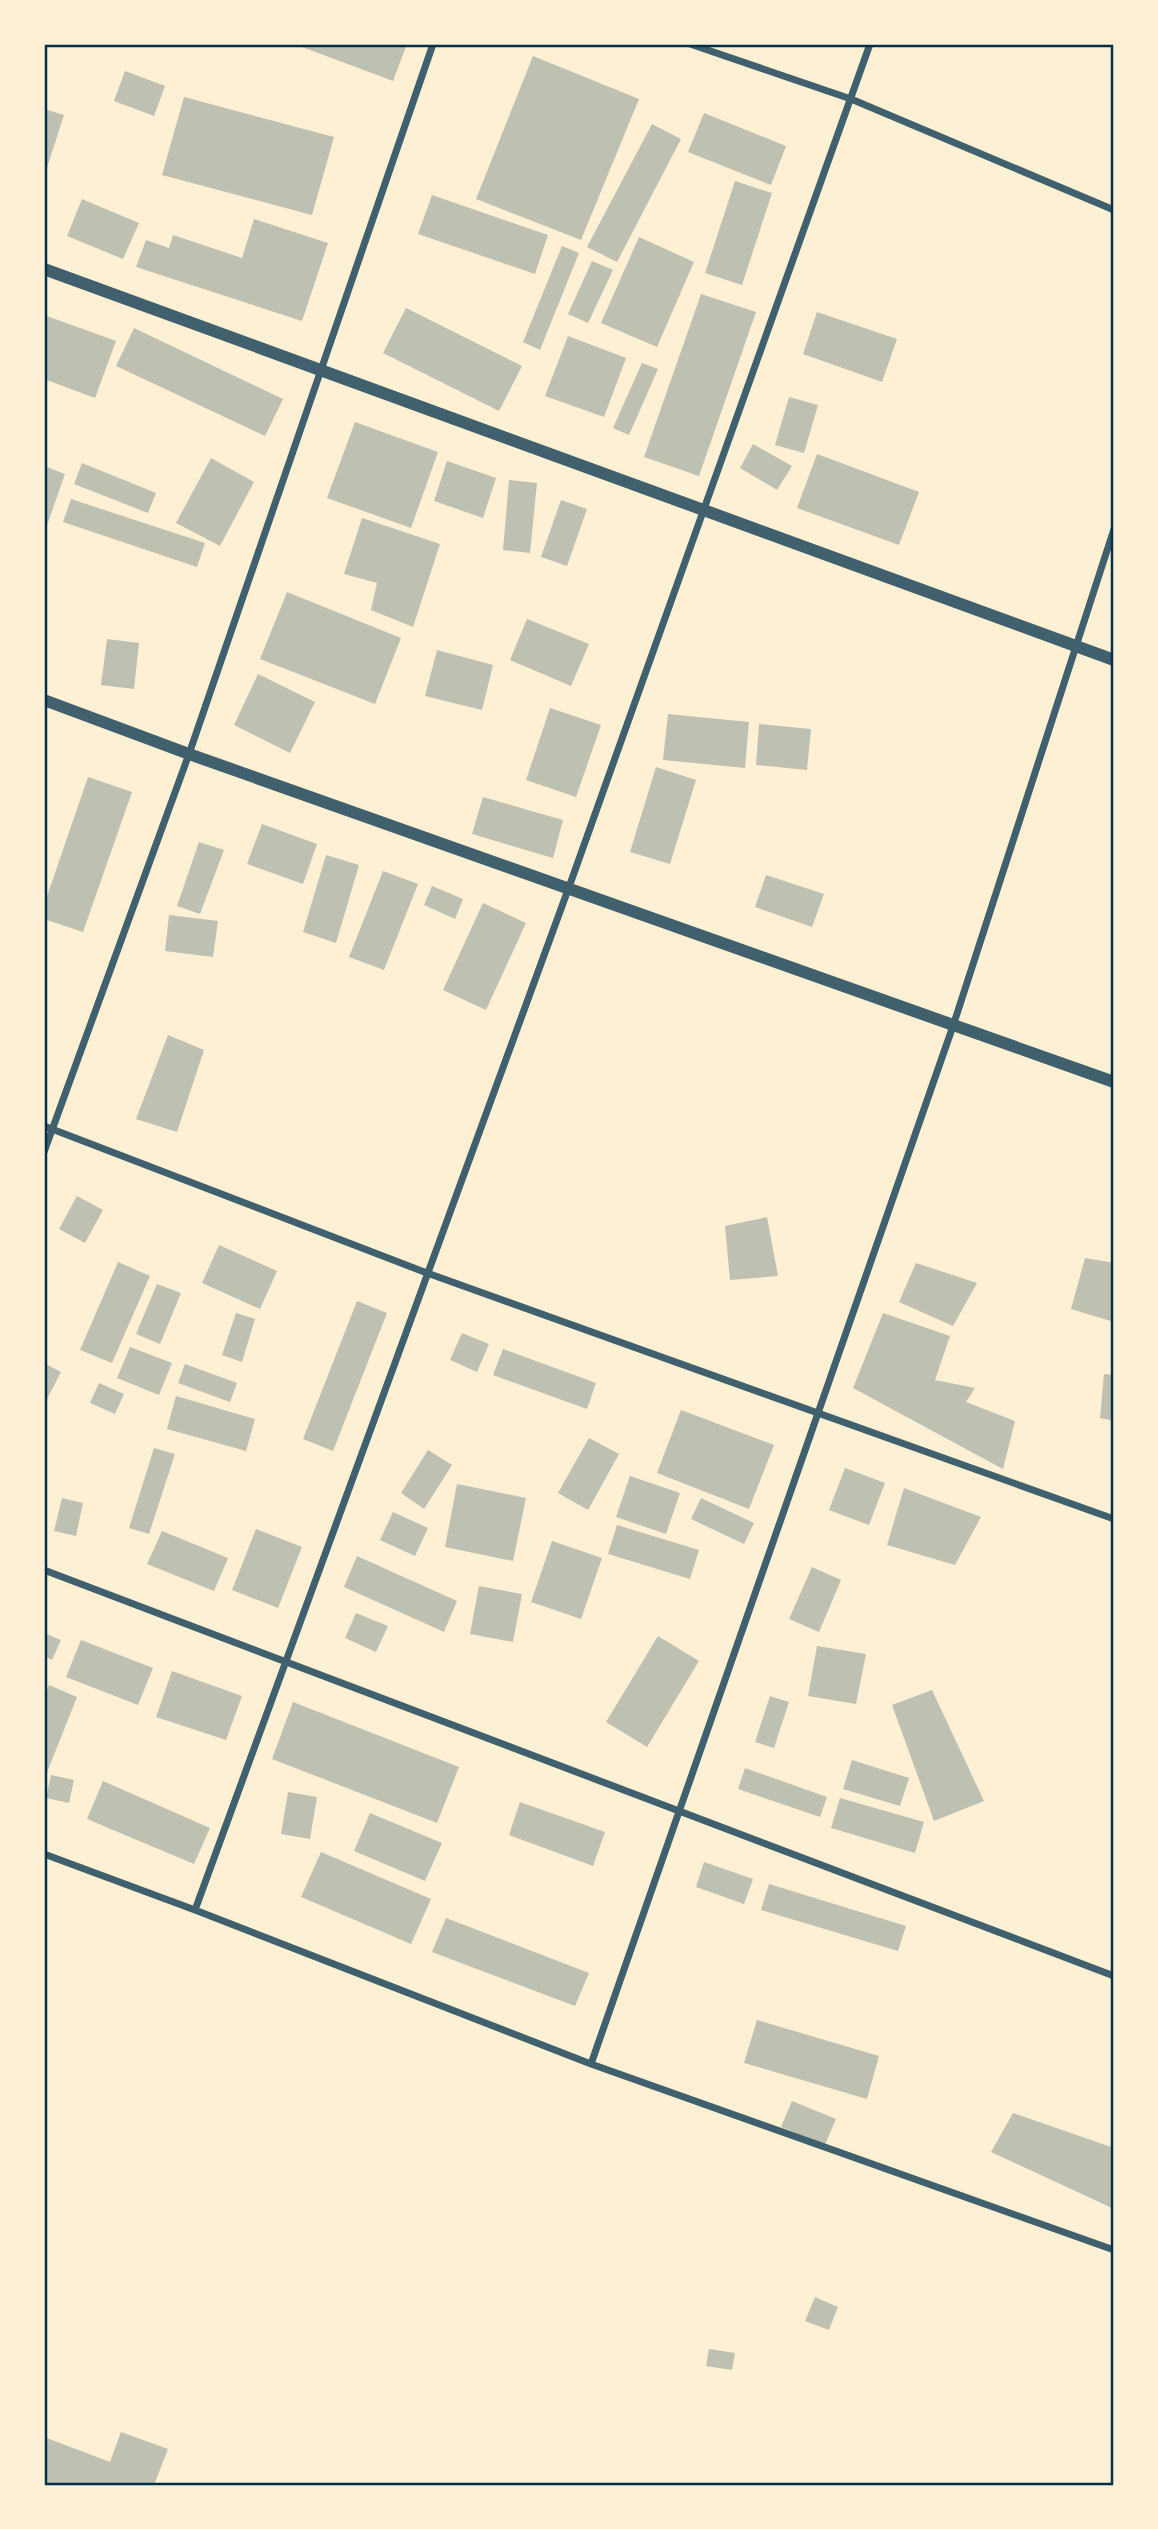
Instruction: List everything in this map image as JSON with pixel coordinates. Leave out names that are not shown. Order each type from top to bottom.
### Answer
[{"type":"street","points":[[44,1152],[48,1127],[189,754],[433,44]]},
{"type":"street","points":[[690,44],[850,99],[1114,210]]},
{"type":"street","points":[[195,1910],[569,887],[870,44]]},
{"type":"street","points":[[44,269],[1114,660]]},
{"type":"street","points":[[591,2064],[953,1026],[1114,529]]},
{"type":"street","points":[[44,699],[189,754],[1114,1082]]},
{"type":"street","points":[[48,1127],[427,1273],[1114,1519]]},
{"type":"street","points":[[44,1570],[1114,1976]]},
{"type":"street","points":[[44,1854],[591,2064],[1114,2250]]},
{"type":"building","points":[[294,44],[407,44],[393,81]]},
{"type":"building","points":[[533,56],[639,99],[581,240],[476,199]]},
{"type":"building","points":[[125,71],[165,86],[154,116],[114,101]]},
{"type":"building","points":[[184,97],[334,137],[312,215],[162,175]]},
{"type":"building","points":[[44,109],[64,115],[44,177]]},
{"type":"building","points":[[704,113],[786,146],[771,185],[688,152]]},
{"type":"building","points":[[652,124],[681,139],[617,262],[587,247]]},
{"type":"building","points":[[735,181],[772,193],[742,285],[705,273]]},
{"type":"building","points":[[432,195],[548,235],[535,274],[418,234]]},
{"type":"building","points":[[82,199],[139,223],[123,259],[67,236]]},
{"type":"building","points":[[254,219],[328,243],[302,321],[136,267],[146,240],[169,248],[173,235],[242,258]]},
{"type":"building","points":[[639,237],[694,262],[657,347],[601,323]]},
{"type":"building","points":[[562,246],[579,253],[540,350],[523,342]]},
{"type":"building","points":[[592,261],[613,270],[588,323],[568,314]]},
{"type":"building","points":[[701,294],[756,312],[699,476],[644,457]]},
{"type":"building","points":[[406,308],[522,366],[499,411],[383,353]]},
{"type":"building","points":[[817,312],[897,339],[882,382],[803,354]]},
{"type":"building","points":[[44,315],[116,341],[95,398],[44,379]]},
{"type":"building","points":[[134,328],[283,399],[265,436],[116,366]]},
{"type":"building","points":[[568,336],[626,358],[604,417],[545,396]]},
{"type":"building","points":[[642,363],[658,369],[629,435],[613,428]]},
{"type":"building","points":[[789,397],[818,405],[804,453],[775,445]]},
{"type":"building","points":[[355,422],[438,452],[411,528],[327,498]]},
{"type":"building","points":[[753,444],[792,466],[777,490],[740,468]]},
{"type":"building","points":[[817,454],[919,492],[899,545],[797,508]]},
{"type":"building","points":[[211,458],[254,482],[220,546],[176,523]]},
{"type":"building","points":[[447,461],[496,478],[483,518],[434,501]]},
{"type":"building","points":[[82,463],[156,493],[148,513],[74,484]]},
{"type":"building","points":[[44,466],[65,474],[44,534]]},
{"type":"building","points":[[509,480],[537,483],[530,553],[503,550]]},
{"type":"building","points":[[71,499],[205,543],[197,567],[63,522]]},
{"type":"building","points":[[561,500],[587,509],[567,566],[541,557]]},
{"type":"building","points":[[362,518],[440,544],[413,627],[371,610],[377,583],[344,574]]},
{"type":"building","points":[[287,592],[401,638],[375,704],[260,659]]},
{"type":"building","points":[[527,619],[589,644],[571,686],[510,660]]},
{"type":"building","points":[[107,639],[139,643],[134,689],[101,685]]},
{"type":"building","points":[[437,650],[493,665],[482,710],[425,696]]},
{"type":"building","points":[[258,674],[315,702],[290,753],[234,725]]},
{"type":"building","points":[[550,708],[601,725],[576,797],[526,780]]},
{"type":"building","points":[[668,714],[749,722],[745,768],[663,760]]},
{"type":"building","points":[[759,724],[811,729],[807,770],[756,765]]},
{"type":"building","points":[[656,767],[696,780],[670,864],[630,852]]},
{"type":"building","points":[[88,777],[132,792],[83,932],[44,919],[44,905]]},
{"type":"building","points":[[483,797],[563,820],[553,858],[472,834]]},
{"type":"building","points":[[262,824],[317,844],[303,884],[247,864]]},
{"type":"building","points":[[199,842],[224,850],[200,914],[177,906]]},
{"type":"building","points":[[326,855],[359,865],[336,943],[303,932]]},
{"type":"building","points":[[383,871],[418,884],[384,970],[349,957]]},
{"type":"building","points":[[766,875],[824,894],[812,927],[755,907]]},
{"type":"building","points":[[432,886],[463,899],[455,919],[424,905]]},
{"type":"building","points":[[483,903],[526,923],[486,1010],[443,990]]},
{"type":"building","points":[[169,915],[218,921],[213,957],[165,951]]},
{"type":"building","points":[[168,1035],[204,1050],[177,1132],[136,1119]]},
{"type":"building","points":[[77,1196],[103,1210],[85,1243],[59,1229]]},
{"type":"building","points":[[767,1217],[778,1276],[730,1280],[725,1226]]},
{"type":"building","points":[[219,1245],[277,1271],[260,1309],[202,1283]]},
{"type":"building","points":[[1085,1258],[1114,1263],[1114,1322],[1071,1309]]},
{"type":"building","points":[[118,1262],[150,1276],[112,1363],[80,1350]]},
{"type":"building","points":[[916,1263],[977,1283],[953,1326],[899,1302]]},
{"type":"building","points":[[157,1284],[181,1293],[160,1344],[136,1334]]},
{"type":"building","points":[[357,1301],[387,1313],[333,1451],[303,1439]]},
{"type":"building","points":[[236,1313],[255,1319],[242,1362],[222,1355]]},
{"type":"building","points":[[883,1313],[950,1336],[935,1380],[975,1388],[966,1402],[1015,1421],[1003,1469],[853,1388]]},
{"type":"building","points":[[462,1333],[489,1344],[477,1372],[450,1360]]},
{"type":"building","points":[[130,1347],[172,1363],[159,1395],[117,1378]]},
{"type":"building","points":[[503,1349],[596,1383],[587,1409],[493,1375]]},
{"type":"building","points":[[44,1363],[61,1372],[44,1405]]},
{"type":"building","points":[[185,1364],[237,1383],[230,1402],[178,1383]]},
{"type":"building","points":[[1104,1374],[1114,1375],[1114,1421],[1100,1418]]},
{"type":"building","points":[[99,1383],[124,1394],[115,1414],[90,1403]]},
{"type":"building","points":[[176,1396],[255,1419],[246,1451],[167,1429]]},
{"type":"building","points":[[681,1410],[774,1445],[749,1509],[657,1473]]},
{"type":"building","points":[[589,1438],[619,1454],[588,1510],[558,1493]]},
{"type":"building","points":[[154,1448],[175,1454],[149,1534],[129,1528]]},
{"type":"building","points":[[428,1450],[452,1465],[424,1509],[401,1493]]},
{"type":"building","points":[[845,1468],[885,1483],[869,1525],[829,1510]]},
{"type":"building","points":[[630,1476],[680,1493],[666,1534],[616,1517]]},
{"type":"building","points":[[457,1484],[526,1498],[513,1561],[445,1547]]},
{"type":"building","points":[[904,1488],[981,1517],[955,1565],[887,1545]]},
{"type":"building","points":[[62,1498],[83,1503],[76,1536],[54,1531]]},
{"type":"building","points":[[701,1498],[754,1523],[744,1544],[691,1519]]},
{"type":"building","points":[[393,1512],[428,1528],[415,1556],[380,1540]]},
{"type":"building","points":[[617,1525],[699,1550],[690,1579],[608,1554]]},
{"type":"building","points":[[256,1529],[302,1547],[278,1608],[232,1590]]},
{"type":"building","points":[[162,1531],[228,1558],[214,1591],[147,1564]]},
{"type":"building","points":[[552,1541],[602,1558],[581,1619],[531,1602]]},
{"type":"building","points":[[357,1556],[457,1601],[444,1632],[344,1587]]},
{"type":"building","points":[[812,1567],[841,1580],[819,1632],[789,1619]]},
{"type":"building","points":[[479,1586],[522,1594],[513,1642],[470,1634]]},
{"type":"building","points":[[356,1613],[388,1626],[376,1652],[345,1638]]},
{"type":"building","points":[[44,1633],[61,1640],[52,1660],[44,1656]]},
{"type":"building","points":[[658,1636],[699,1661],[647,1747],[606,1722]]},
{"type":"building","points":[[81,1640],[153,1668],[138,1705],[66,1677]]},
{"type":"building","points":[[817,1646],[866,1654],[856,1704],[808,1696]]},
{"type":"building","points":[[172,1671],[242,1696],[226,1740],[156,1717]]},
{"type":"building","points":[[49,1685],[77,1697],[44,1775],[44,1697]]},
{"type":"building","points":[[932,1690],[984,1801],[934,1821],[892,1705]]},
{"type":"building","points":[[770,1696],[789,1702],[774,1748],[755,1742]]},
{"type":"building","points":[[293,1702],[459,1767],[437,1823],[272,1759]]},
{"type":"building","points":[[852,1760],[909,1778],[900,1806],[843,1789]]},
{"type":"building","points":[[745,1768],[827,1797],[820,1817],[738,1789]]},
{"type":"building","points":[[51,1775],[74,1780],[69,1803],[46,1798]]},
{"type":"building","points":[[103,1781],[210,1828],[194,1864],[87,1819]]},
{"type":"building","points":[[288,1792],[317,1797],[310,1839],[281,1834]]},
{"type":"building","points":[[840,1798],[924,1822],[915,1853],[831,1828]]},
{"type":"building","points":[[520,1802],[605,1832],[593,1866],[509,1835]]},
{"type":"building","points":[[370,1813],[442,1843],[425,1881],[354,1851]]},
{"type":"building","points":[[321,1852],[431,1899],[411,1944],[301,1897]]},
{"type":"building","points":[[704,1862],[753,1879],[744,1904],[696,1887]]},
{"type":"building","points":[[769,1884],[906,1926],[898,1951],[761,1910]]},
{"type":"building","points":[[446,1918],[589,1973],[575,2006],[432,1952]]},
{"type":"building","points":[[757,2020],[879,2056],[867,2099],[744,2063]]},
{"type":"building","points":[[792,2101],[836,2119],[825,2145],[781,2127]]},
{"type":"building","points":[[1013,2113],[1114,2148],[1114,2209],[991,2152]]},
{"type":"building","points":[[815,2297],[838,2307],[829,2330],[805,2321]]},
{"type":"building","points":[[709,2349],[735,2353],[732,2370],[706,2366]]},
{"type":"building","points":[[121,2432],[168,2449],[154,2485],[44,2485],[44,2437],[110,2462]]}]
